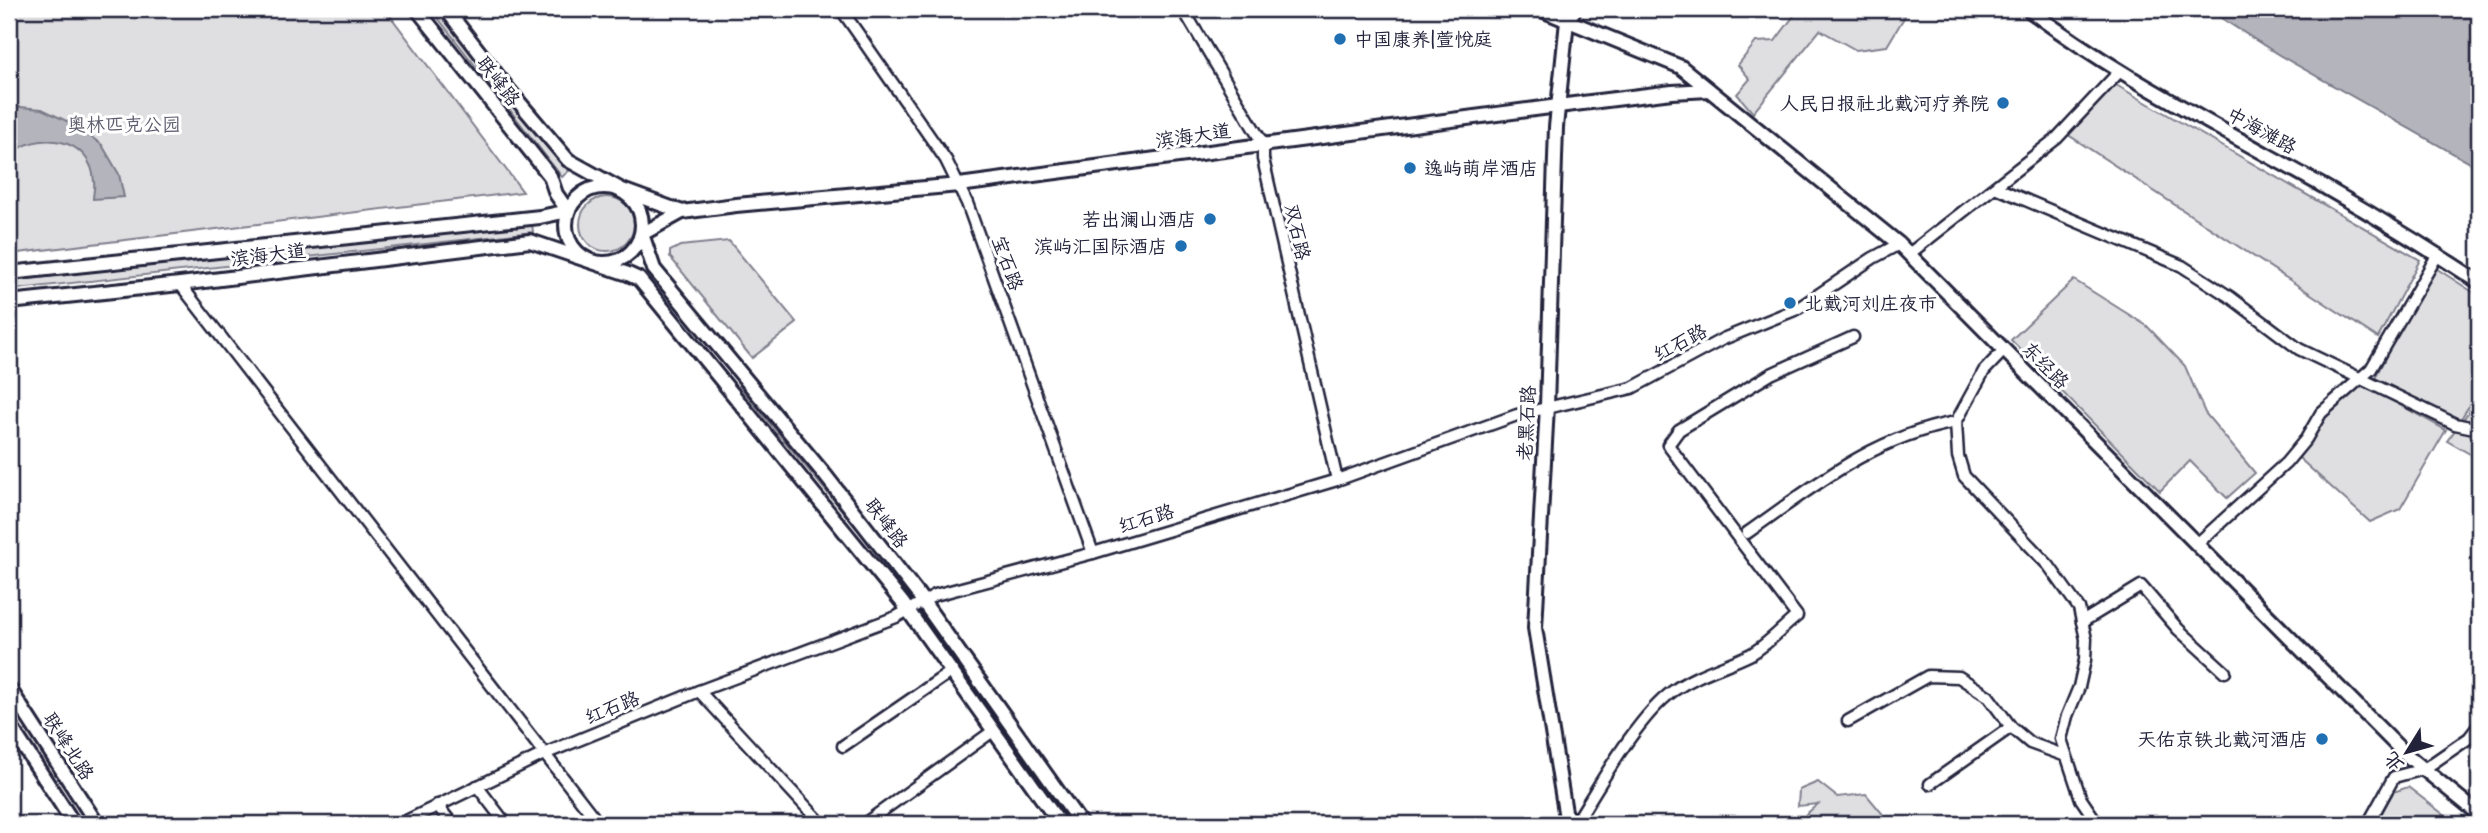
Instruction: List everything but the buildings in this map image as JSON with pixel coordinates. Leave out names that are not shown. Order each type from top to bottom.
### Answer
[{"type":"main road","name":"联峰路","points":[[417,9],[550,177],[556,194],[568,211]]},
{"type":"main road","name":"联峰路","points":[[446,9],[568,160],[622,190]]},
{"type":"main road","name":"东经路","points":[[1539,9],[1681,67],[1899,244],[2404,753],[2479,814]]},
{"type":"main road","name":"中海滩路","points":[[2028,9],[2119,72],[2303,174],[2438,254],[2479,282]]},
{"type":"main road","name":"老黑石路","points":[[1567,21],[1558,106],[1547,406],[1535,628],[1567,824]]},
{"type":"main road","name":"滨海大道","points":[[682,212],[959,185],[1558,106],[1709,90]]},
{"type":"main road","points":[[622,190],[632,198],[639,209],[643,221],[642,234],[637,246],[618,261],[606,264],[593,262],[573,247],[567,236],[565,223],[574,199],[584,191],[609,186],[622,190],[682,212]]},
{"type":"main road","name":"滨海大道","points":[[9,274],[540,217],[568,211]]},
{"type":"main road","points":[[642,234],[682,212]]},
{"type":"main road","name":"联峰路","points":[[642,234],[654,269],[817,465],[923,601],[1081,824]]},
{"type":"main road","name":"滨海大道","points":[[9,302],[530,241],[593,262]]},
{"type":"main road","name":"联峰路","points":[[593,262],[639,279],[908,610],[1060,824]]},
{"type":"main road","name":"联峰北路","points":[[9,688],[97,824]]},
{"type":"main road","name":"联峰北路","points":[[9,724],[74,824]]},
{"type":"street","name":"宝石路","points":[[841,9],[946,160],[959,185],[1093,553]]},
{"type":"street","name":"双石路","points":[[1183,9],[1263,144],[1263,159],[1336,480]]},
{"type":"street","points":[[1567,21],[1577,9]]},
{"type":"street","points":[[1909,254],[1997,188],[2057,138],[2119,72]]},
{"type":"street","points":[[1997,188],[2182,266],[2230,297],[2299,349],[2455,424],[2479,429]]},
{"type":"street","name":"红石路","points":[[400,824],[544,754],[699,691],[896,617],[935,595],[1093,553],[1336,480],[1547,406],[1591,399],[1632,388],[1723,339],[1797,309],[1873,258],[1899,244]]},
{"type":"street","points":[[2197,544],[2286,463],[2306,439],[2321,413],[2371,369],[2438,254]]},
{"type":"street","points":[[180,284],[599,824]]},
{"type":"street","points":[[1574,824],[1620,753],[1648,716],[1671,692],[1697,675],[1753,653],[1797,616],[1668,445],[1679,430],[1771,373],[1853,337]]},
{"type":"street","points":[[2004,350],[1984,371],[1956,422],[1958,456],[1964,476],[2049,566],[2079,608],[2086,639],[2085,660],[2061,739],[2081,799],[2098,824]]},
{"type":"street","points":[[1748,533],[1843,465],[1897,438],[1956,422]]},
{"type":"street","points":[[2082,622],[2141,586],[2178,629],[2225,672]]},
{"type":"street","points":[[843,746],[952,671]]},
{"type":"street","points":[[1848,721],[1928,677],[1959,677],[1988,696],[2011,727],[2030,743],[2066,756]]},
{"type":"street","points":[[699,691],[822,824]]},
{"type":"street","points":[[2368,824],[2394,776],[2424,769],[2469,737],[2479,725]]},
{"type":"street","points":[[1930,784],[2011,727]]},
{"type":"street","points":[[863,824],[993,731]]},
{"type":"street","points":[[477,786],[506,824]]},
{"type":"street","points":[[437,805],[452,824]]},
{"type":"green space","name":"奥林匹克公园","points":[[9,9],[385,9],[523,192],[9,254]]},
{"type":"green space","points":[[431,9],[439,9],[498,85],[570,170],[562,177]]},
{"type":"green space","points":[[1799,9],[1890,9],[1905,16],[1887,46],[1856,50],[1820,30],[1753,113],[1737,94],[1750,79],[1738,65],[1756,42],[1775,41]]},
{"type":"green space","points":[[2116,85],[2420,260],[2378,338],[2067,134]]},
{"type":"green space","points":[[607,197],[626,205],[634,224],[626,243],[607,251],[588,243],[580,224],[588,205]]},
{"type":"green space","points":[[532,223],[533,232],[9,290],[9,281]]},
{"type":"green space","points":[[729,241],[797,323],[752,358],[670,257],[670,251],[680,246]]},
{"type":"green space","points":[[2431,265],[2479,296],[2479,352],[2472,364],[2478,387],[2459,422],[2375,378]]},
{"type":"green space","points":[[2074,280],[2147,326],[2185,366],[2205,413],[2255,473],[2227,498],[2190,461],[2160,491],[2011,340]]},
{"type":"green space","points":[[743,383],[862,529],[905,587],[902,589],[859,531],[739,386]]},
{"type":"green space","points":[[2360,383],[2446,430],[2400,509],[2370,522],[2299,458],[2323,419]]},
{"type":"green space","points":[[2479,398],[2479,459],[2447,441]]},
{"type":"green space","points":[[927,616],[1076,824],[1070,824],[923,618]]},
{"type":"green space","points":[[28,729],[90,824],[80,824],[22,733]]},
{"type":"green space","points":[[1818,782],[1837,797],[1866,794],[1891,824],[1808,824],[1805,815],[1818,804],[1798,806],[1799,790]]},
{"type":"green space","points":[[2408,787],[2456,824],[2376,824],[2393,792]]},
{"type":"shaded area","points":[[2207,9],[2479,9],[2479,168],[2279,55]]},
{"type":"shaded area","points":[[9,106],[42,109],[75,125],[102,145],[119,174],[124,197],[93,199],[91,167],[84,155],[61,142],[34,142],[9,156]]},
{"type":"place","name":"中国康养|萱悦庭","points":[[1340,39]]},
{"type":"place","name":"人民日报社北戴河疗养院","points":[[2003,103]]},
{"type":"place","name":"逸屿萌岸酒店","points":[[1410,168]]},
{"type":"place","name":"若出澜山酒店","points":[[1210,219]]},
{"type":"place","name":"滨屿汇国际酒店","points":[[1181,246]]},
{"type":"place","name":"北戴河刘庄夜市","points":[[1790,303]]},
{"type":"place","name":"天佑京铁北戴河酒店","points":[[2322,739]]}]
